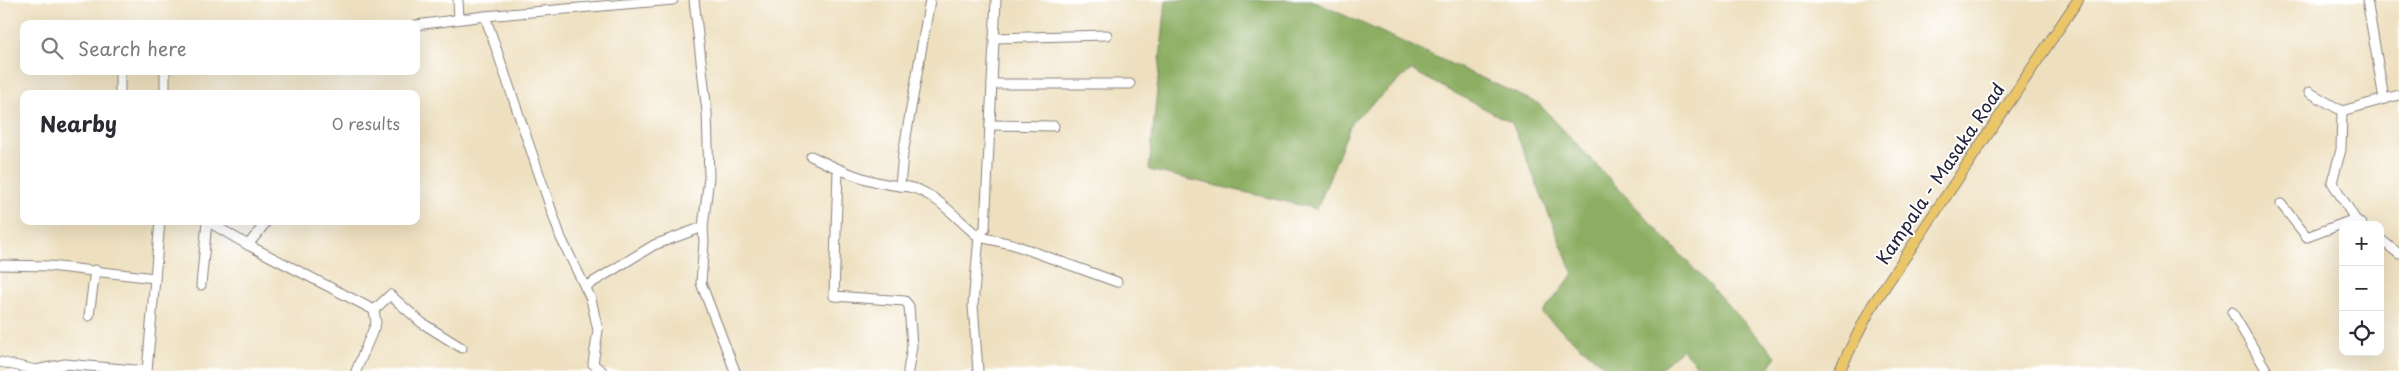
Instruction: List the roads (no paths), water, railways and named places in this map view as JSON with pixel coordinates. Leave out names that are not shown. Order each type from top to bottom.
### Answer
[{"type":"main road","name":"Kampala - Masaka Road","points":[[1839,371],[1872,306],[2078,0]]},
{"type":"street","points":[[458,0],[459,20]]},
{"type":"street","points":[[420,25],[485,16],[673,0]]},
{"type":"street","points":[[694,0],[707,112],[709,177],[703,227],[704,242],[701,282],[735,371]]},
{"type":"street","points":[[900,186],[900,172],[930,0]]},
{"type":"street","points":[[978,371],[973,305],[979,237],[985,228],[996,0]]},
{"type":"street","points":[[2367,0],[2384,99]]},
{"type":"street","points":[[485,16],[561,238],[591,299],[598,330],[593,364],[602,371]]},
{"type":"street","points":[[994,38],[1107,35]]},
{"type":"street","points":[[120,75],[120,90]]},
{"type":"street","points":[[165,75],[165,90]]},
{"type":"street","points":[[992,84],[1130,84]]},
{"type":"street","points":[[2309,92],[2342,110],[2399,95]]},
{"type":"street","points":[[2342,110],[2341,150],[2332,182],[2357,221]]},
{"type":"street","points":[[990,125],[1054,126]]},
{"type":"street","points":[[811,156],[838,170],[884,184],[912,186],[940,203],[979,237],[1012,244],[1117,282]]},
{"type":"street","points":[[838,170],[834,296],[905,301],[909,306],[912,346],[908,371]]},
{"type":"street","points":[[2281,204],[2307,237],[2339,228]]},
{"type":"street","points":[[0,362],[36,370],[65,364],[147,371],[160,225]]},
{"type":"street","points":[[201,285],[207,225]]},
{"type":"street","points":[[214,225],[248,245],[374,310]]},
{"type":"street","points":[[248,245],[264,225]]},
{"type":"street","points":[[585,287],[654,245],[703,227]]},
{"type":"street","points":[[2384,242],[2399,254]]},
{"type":"street","points":[[0,265],[95,270],[155,278]]},
{"type":"street","points":[[89,316],[95,270]]},
{"type":"street","points":[[374,310],[390,295],[422,323],[462,348]]},
{"type":"street","points":[[356,371],[376,323],[374,310]]},
{"type":"street","points":[[2232,312],[2267,371]]}]
